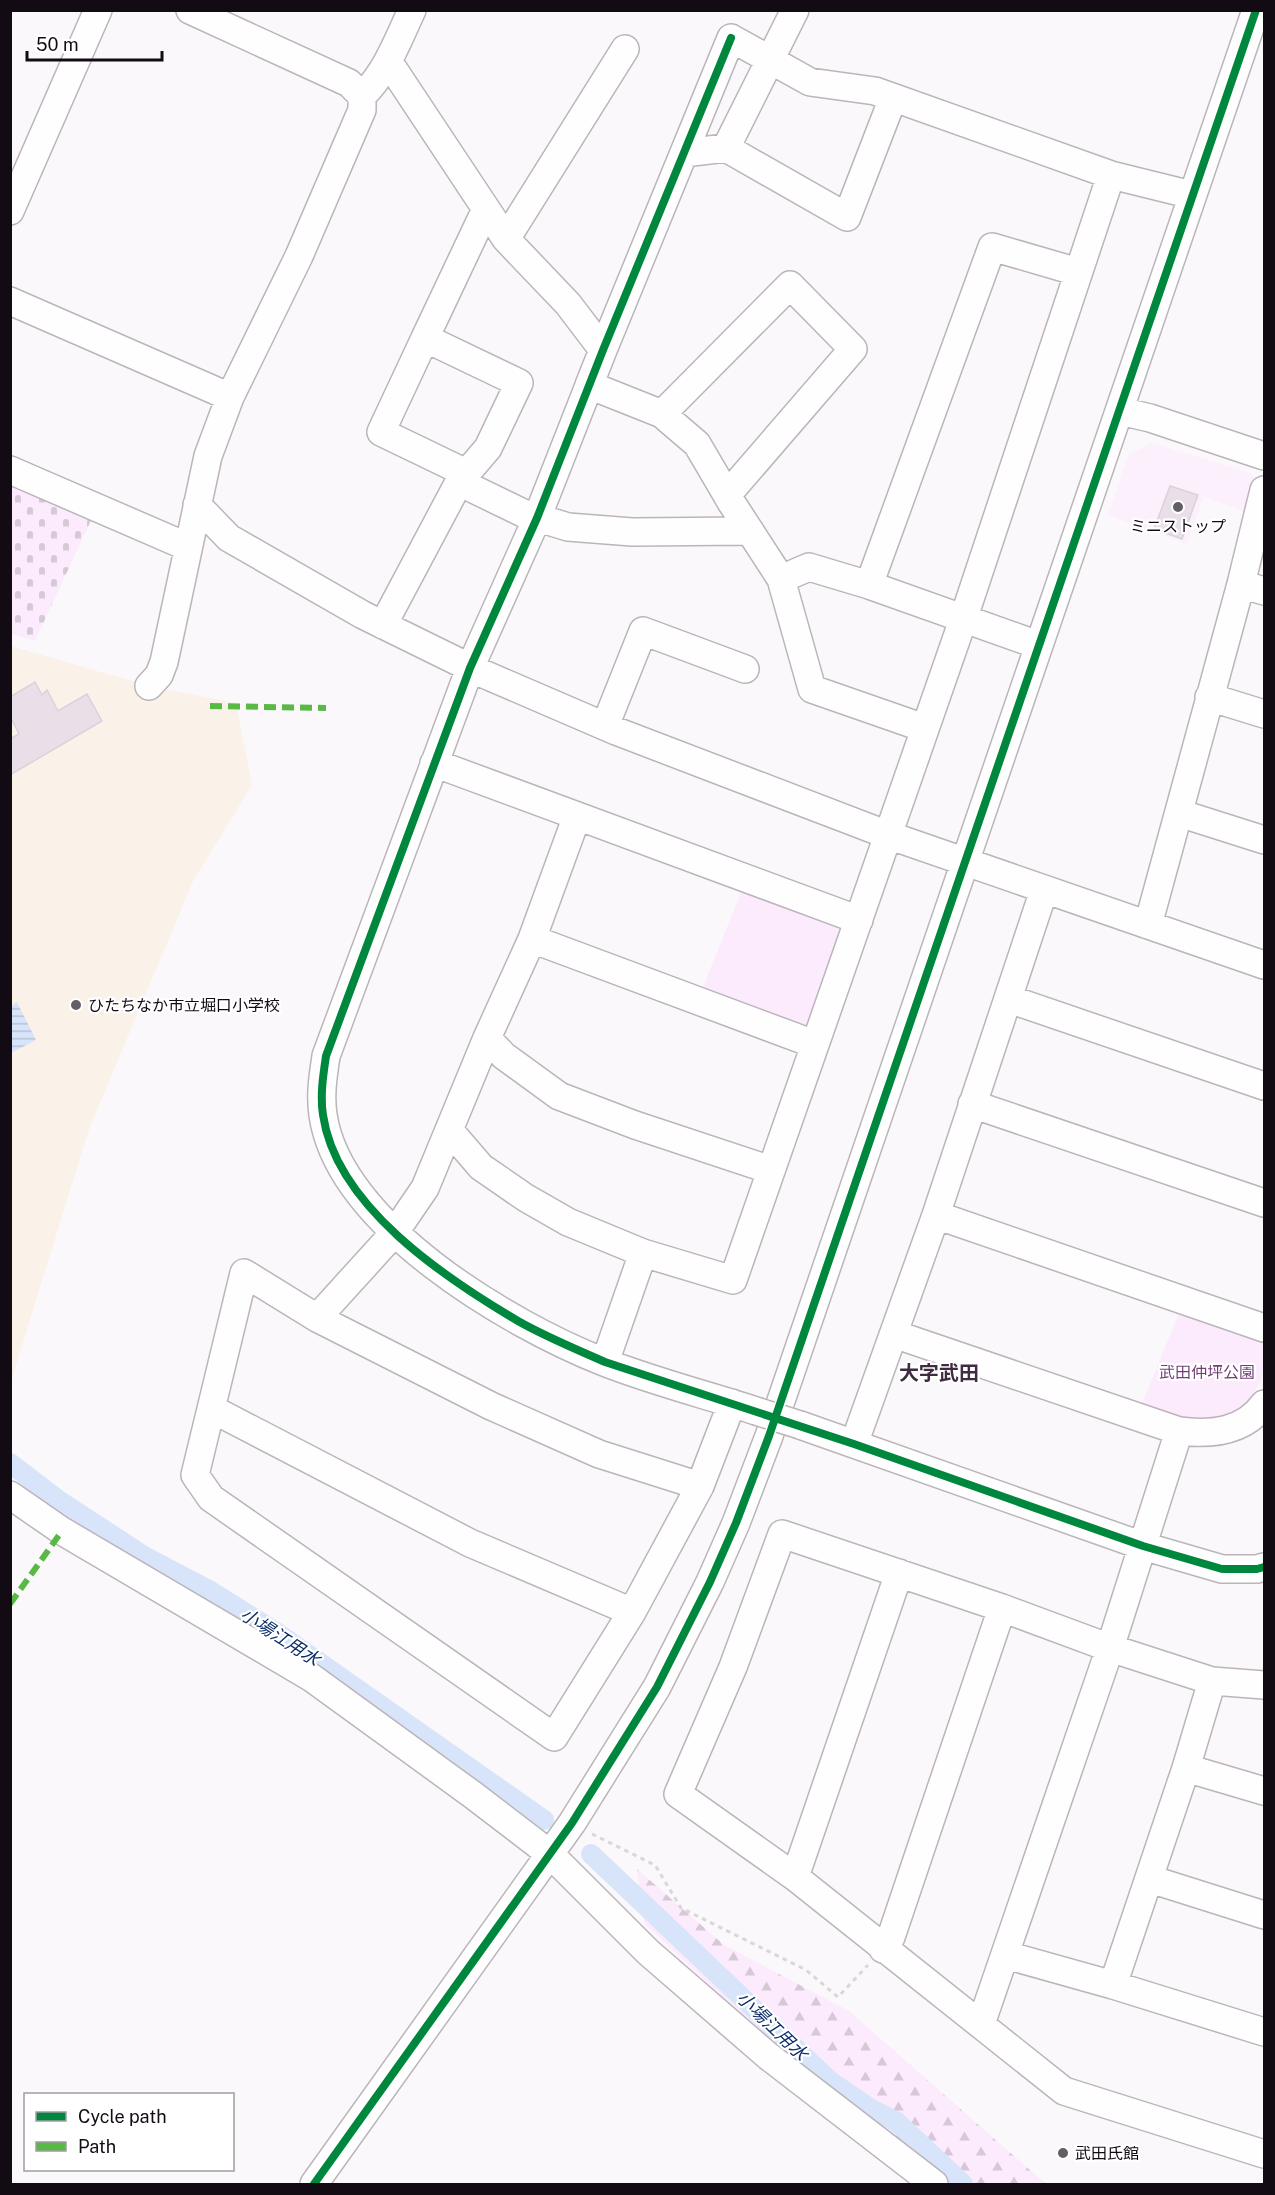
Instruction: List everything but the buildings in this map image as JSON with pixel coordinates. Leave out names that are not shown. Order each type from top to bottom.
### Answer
[{"type":"street","points":[[10,211],[98,10]]},
{"type":"street","points":[[148,686],[159,675],[164,662],[208,456],[230,397],[300,256],[362,110],[362,96],[349,83],[233,20],[190,10]]},
{"type":"street","points":[[362,96],[371,87],[388,61],[412,10]]},
{"type":"street","points":[[726,148],[795,10]]},
{"type":"street","points":[[314,2184],[572,1823],[657,1687],[706,1592],[736,1523],[770,1436],[1256,10]]},
{"type":"street","points":[[1192,195],[1111,175],[875,91],[810,82],[731,38],[537,518],[470,668],[434,763],[326,1056],[322,1088],[323,1115],[330,1143],[345,1173],[364,1200],[395,1232],[442,1271],[520,1322],[605,1362],[800,1425],[1143,1546],[1222,1569],[1264,1567]]},
{"type":"street","points":[[506,239],[625,49]]},
{"type":"street","points":[[388,61],[506,239],[568,304],[603,350]]},
{"type":"street","points":[[684,153],[726,148],[847,217],[893,98]]},
{"type":"street","points":[[450,1131],[481,1167],[526,1198],[568,1222],[643,1253],[733,1280],[963,620],[1111,175]]},
{"type":"street","points":[[486,209],[381,432],[525,514],[568,527],[632,532],[750,531]]},
{"type":"street","points":[[869,585],[992,247],[1078,272]]},
{"type":"street","points":[[662,414],[790,285],[853,349],[727,495]]},
{"type":"street","points":[[10,301],[230,397]]},
{"type":"street","points":[[383,625],[463,478],[488,448],[519,383],[425,338]]},
{"type":"street","points":[[589,385],[662,414],[697,444],[781,579],[812,689],[924,728]]},
{"type":"street","points":[[1120,411],[1150,418],[1264,456]]},
{"type":"street","points":[[10,470],[188,547]]},
{"type":"street","points":[[1148,925],[1209,697],[1253,587],[1264,490]]},
{"type":"street","points":[[197,505],[229,538],[383,625],[470,668],[605,726],[888,835],[1264,964]]},
{"type":"street","points":[[781,579],[809,567],[869,585],[1038,645]]},
{"type":"street","points":[[605,726],[643,632],[745,669]]},
{"type":"street","points":[[1209,697],[1264,714]]},
{"type":"street","points":[[434,763],[859,921]]},
{"type":"street","points":[[1179,813],[1264,840]]},
{"type":"street","points":[[317,1318],[395,1232],[425,1188],[532,939],[578,816]]},
{"type":"street","points":[[854,1444],[936,1215],[1044,890]]},
{"type":"street","points":[[532,939],[814,1044]]},
{"type":"street","points":[[1009,999],[1264,1086]]},
{"type":"street","points":[[488,1038],[504,1056],[559,1096],[635,1125],[771,1170]]},
{"type":"street","points":[[972,1104],[1264,1203]]},
{"type":"street","points":[[936,1215],[1264,1328]]},
{"type":"street","points":[[605,1362],[643,1253]]},
{"type":"street","points":[[700,1486],[599,1454],[491,1406],[317,1318],[244,1273],[212,1409],[201,1441],[195,1475],[211,1498],[554,1737],[632,1612],[744,1407]]},
{"type":"street","points":[[894,1334],[1179,1431],[1200,1434],[1220,1432],[1241,1424],[1260,1410],[1264,1404]]},
{"type":"street","points":[[212,1409],[470,1543],[632,1612]]},
{"type":"street","points":[[981,2024],[1110,1648],[1179,1431]]},
{"type":"street","points":[[10,1495],[62,1532],[312,1678],[550,1854],[648,1952],[768,2056],[934,2184]]},
{"type":"street","points":[[1264,1685],[1212,1681],[782,1534],[733,1667],[678,1794],[795,1877],[1064,2091],[1264,2154]]},
{"type":"street","points":[[795,1877],[899,1573]]},
{"type":"street","points":[[884,1948],[891,1937],[1002,1608]]},
{"type":"street","points":[[1113,1985],[1150,1879],[1212,1681]]},
{"type":"street","points":[[1186,1768],[1264,1791]]},
{"type":"street","points":[[1150,1879],[1264,1915]]},
{"type":"street","points":[[1006,1955],[1264,2031]]},
{"type":"path","points":[[572,1823],[655,1865],[681,1908],[806,1970],[838,1997],[884,1948]]},
{"type":"shaded area","points":[[1152,443],[1251,473],[1257,483],[1249,513],[1204,497],[1186,544],[1108,515],[1129,454]]},
{"type":"shaded area","name":"ひたちなか市立堀口小学校","points":[[11,646],[149,686],[236,703],[252,785],[193,881],[89,1129],[11,1381]]},
{"type":"green space","points":[[10,475],[94,514],[35,641],[11,634]]},
{"type":"green space","points":[[744,885],[846,924],[813,1029],[701,992]]},
{"type":"green space","name":"武田仲坪公園","points":[[1179,1313],[1264,1342],[1264,1368],[1260,1383],[1244,1406],[1221,1420],[1177,1422],[1139,1411]]},
{"type":"green space","points":[[637,1869],[724,1945],[849,2011],[1046,2184],[947,2184],[772,2044],[644,1923]]},
{"type":"water","points":[[17,1002],[36,1040],[11,1053],[11,1006]]},
{"type":"waterway","name":"小場江用水","points":[[10,1463],[57,1499],[144,1556],[209,1590],[276,1632],[544,1820]]},
{"type":"waterway","name":"小場江用水","points":[[591,1854],[830,2081],[871,2109],[897,2122],[963,2184]]},
{"type":"marked path","points":[[210,706],[326,708]]},
{"type":"marked path","points":[[10,1604],[62,1531]]},
{"type":"cycle path","points":[[314,2184],[572,1823],[657,1687],[710,1582],[736,1523],[769,1436],[1256,10]]},
{"type":"cycle path","points":[[731,38],[537,518],[470,668],[326,1056],[322,1108],[332,1148],[349,1180],[371,1209],[398,1236],[428,1261],[489,1304],[561,1343],[605,1362],[854,1444],[1143,1546],[1222,1569],[1264,1567]]},
{"type":"place","name":"ミニストップ","points":[[1178,507]]},
{"type":"place","name":"ひたちなか市立堀口小学校","points":[[76,1005]]},
{"type":"place","name":"武田氏館","points":[[1063,2153]]},
{"type":"district","name":"大字武田","points":[[939,1373]]}]
